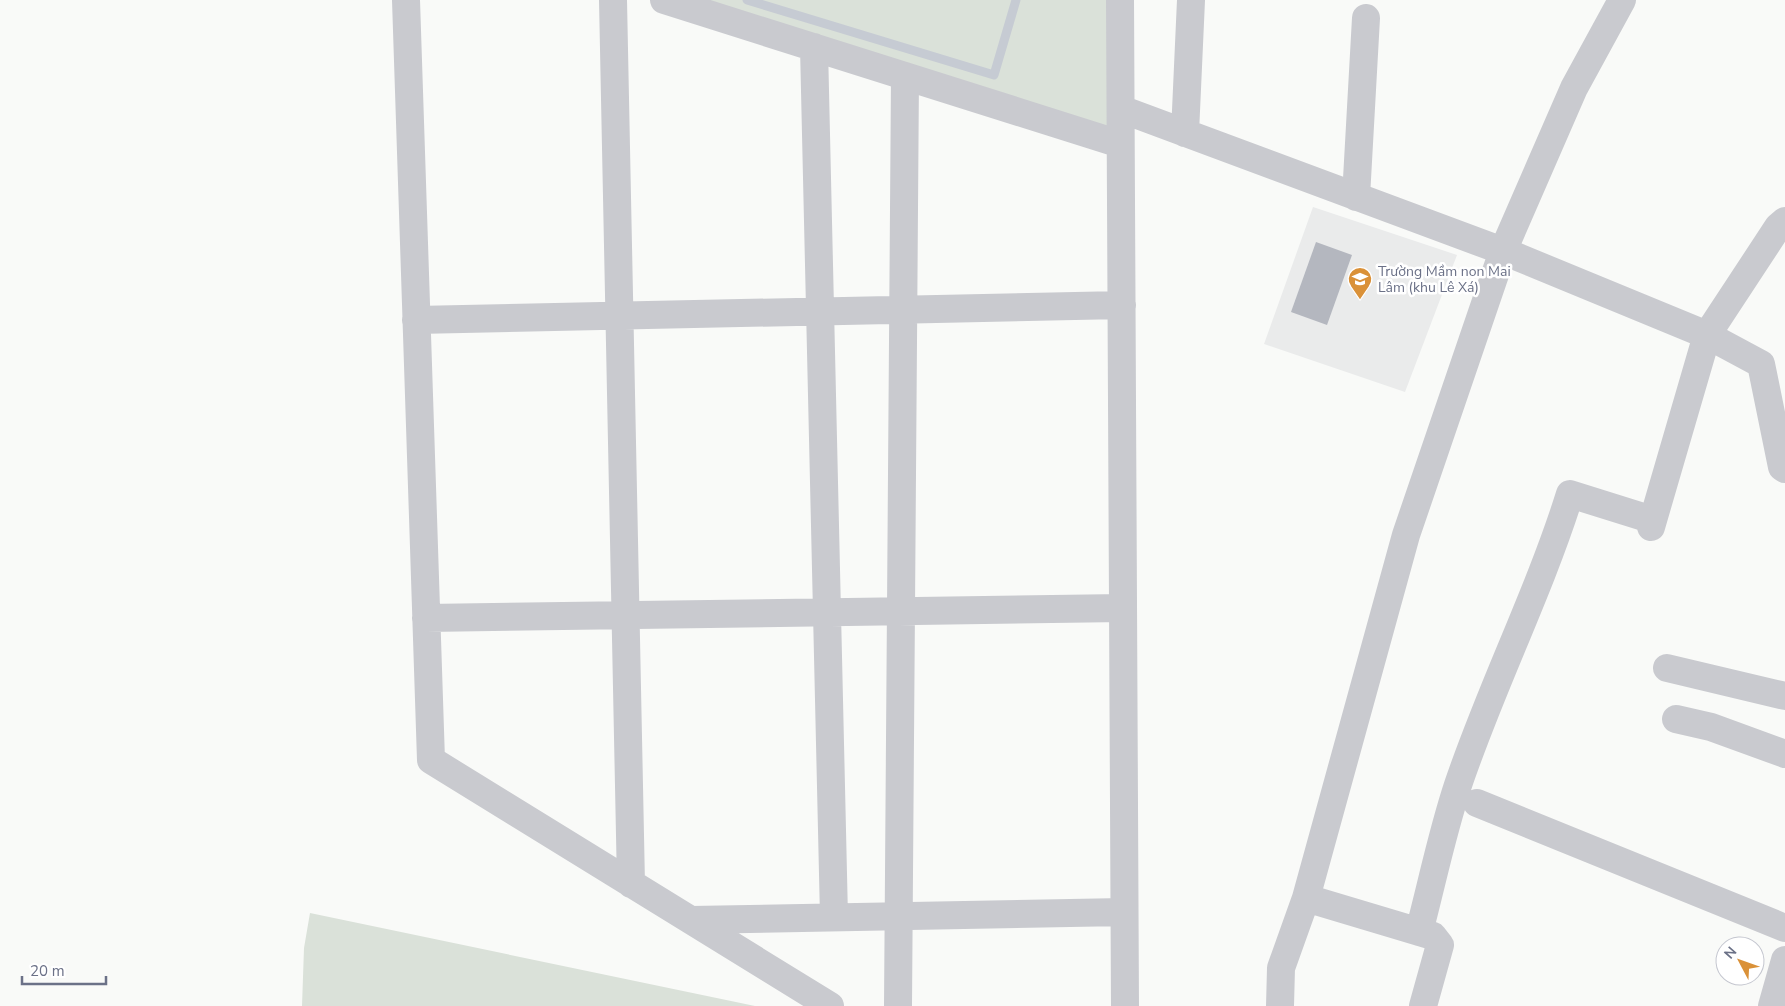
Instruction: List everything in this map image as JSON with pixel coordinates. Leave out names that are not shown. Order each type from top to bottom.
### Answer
[{"type":"street","points":[[406,0],[431,760],[830,1006]]},
{"type":"street","points":[[613,0],[631,884]]},
{"type":"street","points":[[664,0],[1120,144]]},
{"type":"street","points":[[1120,0],[1125,1006]]},
{"type":"street","points":[[1185,133],[1191,0]]},
{"type":"street","points":[[1280,1006],[1281,968],[1306,898],[1406,535],[1503,251],[1574,88],[1622,0]]},
{"type":"street","points":[[1356,197],[1366,18]]},
{"type":"street","points":[[814,47],[834,917]]},
{"type":"street","points":[[898,1006],[905,76]]},
{"type":"street","points":[[1121,109],[1503,251],[1707,334],[1761,364],[1782,467],[1785,469]]},
{"type":"street","points":[[1419,932],[1458,786],[1515,636],[1557,536],[1570,494],[1652,524],[1707,334],[1778,227],[1785,221]]},
{"type":"street","points":[[416,320],[1122,305]]},
{"type":"street","points":[[426,618],[1123,608]]},
{"type":"street","points":[[1667,668],[1785,696]]},
{"type":"street","points":[[1676,719],[1711,727],[1785,754]]},
{"type":"street","points":[[1477,803],[1785,928]]},
{"type":"street","points":[[1306,898],[1433,936],[1440,945],[1423,1006]]},
{"type":"street","points":[[690,920],[1124,912]]},
{"type":"street","points":[[1772,1006],[1785,960]]},
{"type":"shaded area","points":[[664,0],[1120,0],[1120,144]]},
{"type":"shaded area","name":"Trường Mầm non Mai Lâm (khu Lê Xá)","points":[[1313,207],[1457,255],[1405,392],[1264,344]]},
{"type":"shaded area","points":[[310,913],[755,1006],[302,1006],[304,948]]},
{"type":"building","points":[[1316,242],[1352,255],[1327,325],[1291,312]]},
{"type":"waterway","points":[[747,0],[994,75],[1016,0]]},
{"type":"place","name":"Trường Mầm non Mai Lâm (khu Lê Xá)","points":[[1360,300]]}]
